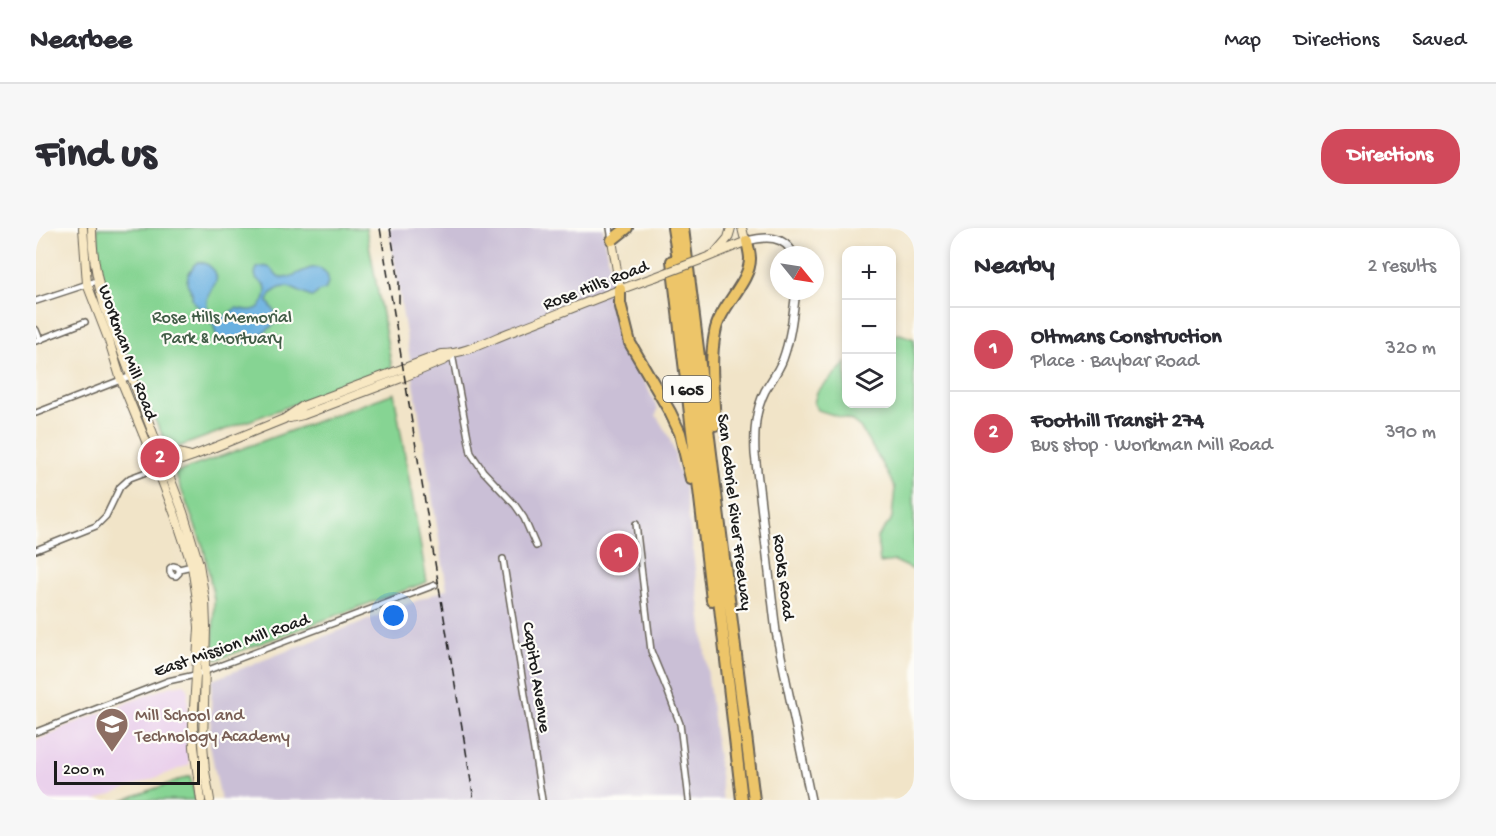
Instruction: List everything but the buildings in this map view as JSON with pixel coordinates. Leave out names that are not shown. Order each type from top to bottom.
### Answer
[{"type":"highway","points":[[612,240],[627,228]]},
{"type":"highway","name":"San Gabriel River Freeway","points":[[668,228],[735,800]]},
{"type":"highway","points":[[673,228],[683,290],[742,800]]},
{"type":"highway","name":"San Gabriel River Freeway","points":[[683,228],[754,800]]},
{"type":"highway","points":[[716,492],[713,355],[715,332],[721,316],[743,281],[750,261],[747,241]]},
{"type":"highway","points":[[620,289],[620,303],[630,343],[680,433],[706,550]]},
{"type":"highway","points":[[706,407],[702,420],[748,800]]},
{"type":"main road","name":"Workman Mill Road","points":[[83,228],[87,284],[109,340],[121,380],[186,521],[188,567],[205,600],[203,743],[208,800]]},
{"type":"main road","name":"Workman Mill Road","points":[[92,228],[92,249],[97,281],[155,440],[197,600],[199,628],[193,724],[196,770],[201,800]]},
{"type":"main road","points":[[712,255],[728,238],[731,228]]},
{"type":"main road","points":[[744,228],[747,241]]},
{"type":"main road","points":[[612,240],[620,289]]},
{"type":"main road","name":"Rose Hills Road","points":[[161,467],[284,419],[303,406],[442,354],[452,354],[747,241]]},
{"type":"main road","points":[[155,440],[172,451],[193,456]]},
{"type":"main road","points":[[196,770],[202,773],[208,800]]},
{"type":"street","points":[[610,228],[612,240]]},
{"type":"street","points":[[747,241],[770,237],[786,246]]},
{"type":"street","points":[[36,302],[97,281]]},
{"type":"street","name":"Rooks Road","points":[[795,300],[788,345],[782,362],[764,394],[757,413],[754,434],[776,632],[811,800]]},
{"type":"street","points":[[36,330],[38,340],[85,322]]},
{"type":"street","points":[[452,354],[471,453],[483,471],[515,505],[524,518],[536,546]]},
{"type":"street","points":[[36,413],[131,376]]},
{"type":"street","points":[[36,550],[96,526],[106,516],[120,487],[130,478],[161,467]]},
{"type":"street","points":[[636,524],[651,651],[680,724],[689,800]]},
{"type":"street","name":"Capitol Avenue","points":[[503,559],[542,800]]},
{"type":"street","name":"East Mission Mill Road","points":[[36,732],[168,681],[204,672],[435,585]]},
{"type":"shaded area","points":[[389,228],[603,228],[618,314],[634,361],[658,409],[656,415],[669,437],[677,469],[684,479],[723,800],[221,800],[210,746],[212,680],[447,589]]},
{"type":"shaded area","name":"Mill School and Technology Academy","points":[[184,684],[188,688],[189,765],[96,800],[36,800],[36,740],[168,687]]},
{"type":"green space","name":"Rose Hills Memorial Park & Mortuary","points":[[97,228],[366,228],[392,368],[170,450],[145,400],[107,297],[99,262]]},
{"type":"green space","points":[[896,334],[914,339],[914,570],[895,561],[880,563],[877,537],[892,517],[895,488],[882,463],[860,427],[852,421],[818,410],[814,403],[817,392],[842,367],[842,408],[896,408]]},
{"type":"green space","points":[[394,393],[427,582],[216,660],[213,650],[214,599],[204,549],[175,473]]},
{"type":"green space","points":[[190,776],[196,800],[123,800]]},
{"type":"water","points":[[198,262],[208,265],[216,274],[216,281],[209,295],[207,306],[208,310],[219,319],[236,308],[252,310],[262,304],[265,297],[265,285],[255,276],[257,268],[263,266],[271,268],[281,278],[290,277],[310,268],[320,269],[327,274],[328,283],[325,290],[312,297],[290,287],[276,290],[270,295],[268,302],[278,316],[276,322],[249,343],[237,340],[227,345],[218,341],[213,324],[192,299],[187,283],[188,275]]},
{"type":"railway","points":[[380,228],[474,800]]},
{"type":"railway","points":[[390,228],[399,282],[399,305]]},
{"type":"place","name":"Foothill Transit 274","points":[[160,458]]},
{"type":"place","name":"Oltmans Construction","points":[[619,553]]},
{"type":"place","name":"Mill School and Technology Academy","points":[[112,753]]}]
